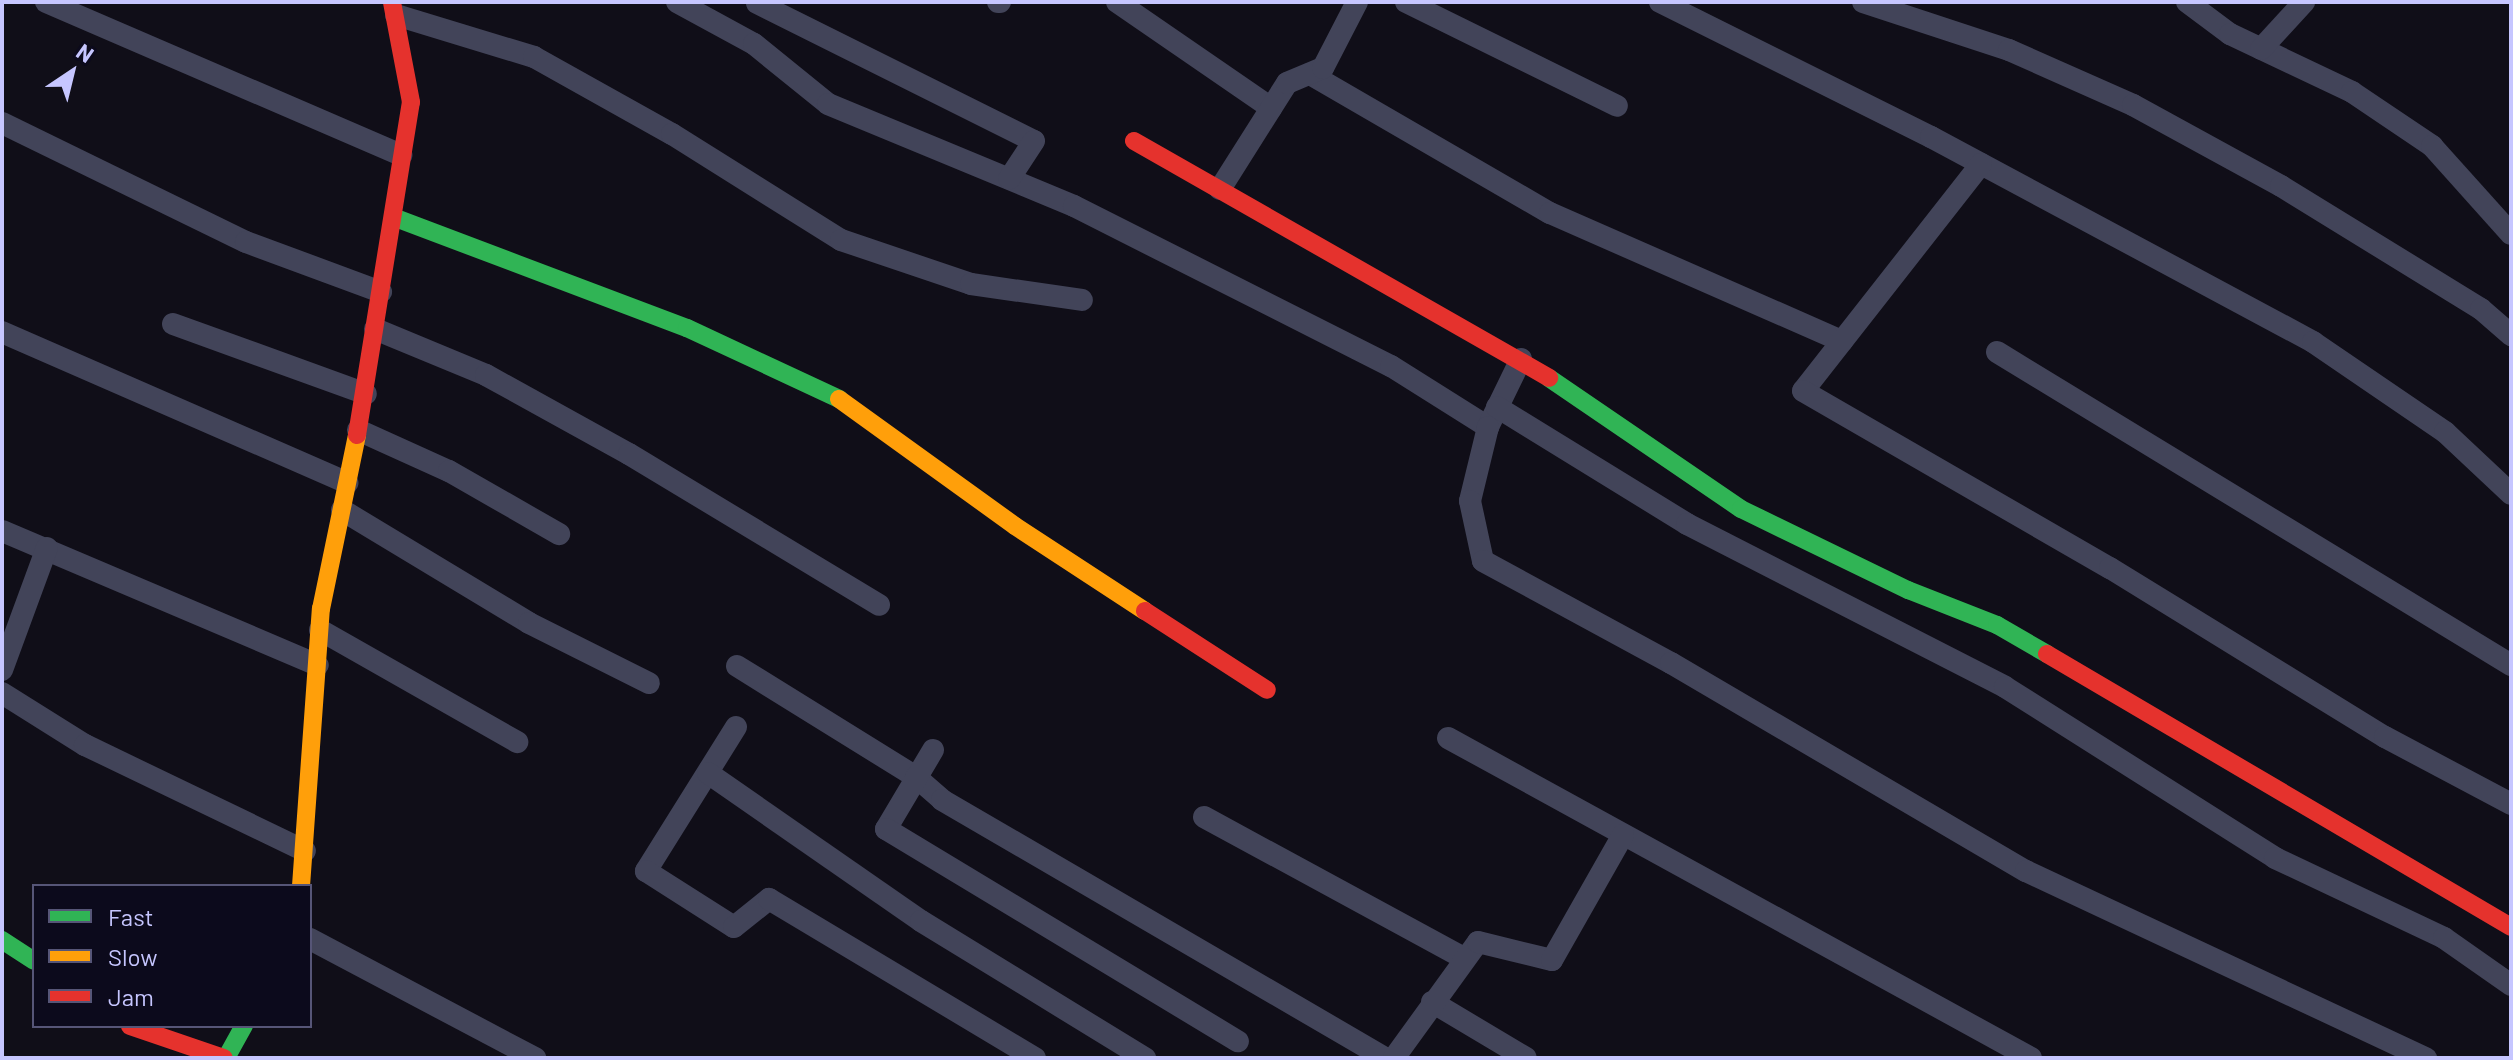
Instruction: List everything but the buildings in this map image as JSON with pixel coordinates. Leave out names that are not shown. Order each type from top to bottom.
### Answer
[{"type":"street","points":[[46,2],[402,155]]},
{"type":"street","points":[[677,2],[754,44],[828,104],[1074,206],[1492,417],[1687,524],[2005,687],[2275,858],[2444,938],[2511,985]]},
{"type":"street","points":[[1117,2],[1271,108]]},
{"type":"street","points":[[1220,189],[1287,83],[1323,68],[1357,2]]},
{"type":"street","points":[[1406,2],[1617,106]]},
{"type":"street","points":[[1660,2],[1981,164],[2313,342],[2445,432],[2511,494]]},
{"type":"street","points":[[1863,2],[2009,50],[2133,105],[2281,186],[2481,309],[2511,335]]},
{"type":"street","points":[[2187,2],[2261,49],[2352,92],[2432,146],[2511,234]]},
{"type":"street","points":[[2261,49],[2304,2]]},
{"type":"street","points":[[757,3],[1034,141],[1009,179]]},
{"type":"street","points":[[301,884],[320,630],[366,394],[411,102],[394,8],[534,57],[672,134],[841,240],[971,284],[1082,300]]},
{"type":"street","points":[[1310,74],[1550,213],[1842,341]]},
{"type":"street","points":[[2,123],[246,242],[381,292]]},
{"type":"street","points":[[1134,141],[1521,359],[1741,509],[1908,590],[1997,625],[2511,927]]},
{"type":"street","points":[[1981,164],[1803,391],[2110,568],[2385,737],[2511,804]]},
{"type":"street","points":[[393,217],[687,328],[834,396],[1015,526],[1267,690]]},
{"type":"street","points":[[173,324],[366,394]]},
{"type":"street","points":[[375,329],[486,375],[629,454],[879,605]]},
{"type":"street","points":[[2,332],[347,483]]},
{"type":"street","points":[[1997,352],[2511,665]]},
{"type":"street","points":[[1521,359],[1492,417],[1470,501],[1483,561],[1671,663],[2026,871],[2426,1058]]},
{"type":"street","points":[[358,430],[449,471],[559,534]]},
{"type":"street","points":[[342,510],[529,623],[649,683]]},
{"type":"street","points":[[2,531],[318,665]]},
{"type":"street","points":[[2,670],[47,548]]},
{"type":"street","points":[[320,630],[517,742]]},
{"type":"street","points":[[737,666],[916,777],[942,800],[1385,1058]]},
{"type":"street","points":[[2,693],[85,745],[305,851]]},
{"type":"street","points":[[736,727],[646,871],[734,927],[769,899],[1035,1058]]},
{"type":"street","points":[[1448,738],[2031,1058]]},
{"type":"street","points":[[933,750],[886,829],[1238,1041]]},
{"type":"street","points":[[708,773],[921,921],[1145,1058]]},
{"type":"street","points":[[1204,817],[1465,959]]},
{"type":"street","points":[[1394,1058],[1478,942],[1552,960],[1623,835]]},
{"type":"street","points":[[2,940],[32,960]]},
{"type":"street","points":[[312,940],[535,1058]]},
{"type":"street","points":[[1432,1002],[1526,1058]]},
{"type":"street","points":[[136,1028],[225,1058],[243,1028]]},
{"type":"traffic: fast","points":[[393,217],[687,328],[839,399]]},
{"type":"traffic: fast","points":[[1549,378],[1741,509],[1908,590],[1997,625],[2047,654]]},
{"type":"traffic: fast","points":[[2,940],[32,960]]},
{"type":"traffic: fast","points":[[226,1058],[243,1028]]},
{"type":"traffic: slow","points":[[839,399],[1015,526],[1145,611]]},
{"type":"traffic: slow","points":[[301,884],[321,609],[357,435]]},
{"type":"traffic: jam","points":[[357,435],[411,102],[392,2]]},
{"type":"traffic: jam","points":[[1134,141],[1549,378]]},
{"type":"traffic: jam","points":[[1145,611],[1267,690]]},
{"type":"traffic: jam","points":[[2047,654],[2511,927]]},
{"type":"traffic: jam","points":[[136,1028],[224,1058]]}]
